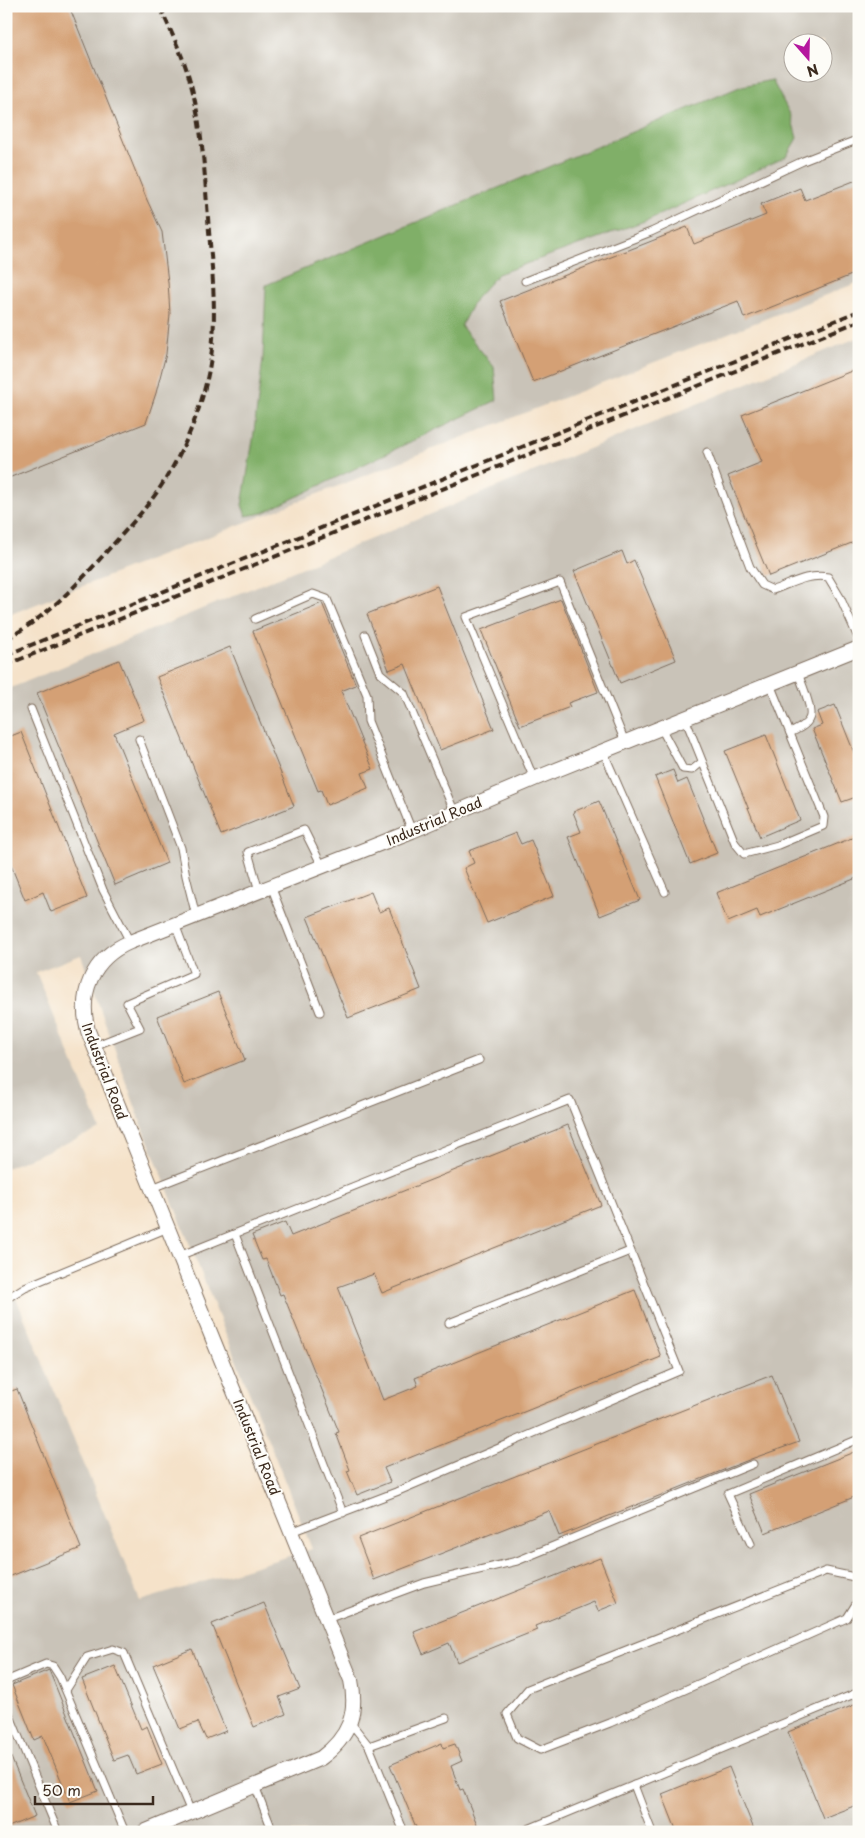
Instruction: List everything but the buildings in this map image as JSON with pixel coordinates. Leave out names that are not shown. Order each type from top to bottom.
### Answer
[{"type":"street","name":"Industrial Road","points":[[144,1832],[321,1758],[340,1742],[350,1722],[354,1701],[352,1680],[94,1046],[84,1017],[84,999],[89,982],[98,966],[110,953],[130,942],[412,831],[534,779],[859,648]]},
{"type":"lane","points":[[525,281],[650,232],[803,161],[859,139]]},
{"type":"lane","points":[[707,452],[750,566],[762,585],[773,590],[811,576],[828,577],[840,597],[859,640]]},
{"type":"lane","points":[[534,779],[466,617],[560,582],[625,742]]},
{"type":"lane","points":[[255,619],[313,594],[327,599],[367,695],[368,722],[412,831]]},
{"type":"lane","points":[[365,634],[380,673],[404,693],[455,813]]},
{"type":"lane","points":[[790,733],[802,727],[809,720],[809,707],[798,673]]},
{"type":"lane","points":[[685,718],[735,843],[744,854],[778,846],[824,826],[824,816],[770,684]]},
{"type":"lane","points":[[31,709],[103,890],[130,942]]},
{"type":"lane","points":[[661,728],[683,769],[692,770],[702,762]]},
{"type":"lane","points":[[139,740],[181,848],[196,916]]},
{"type":"lane","points":[[603,752],[665,892]]},
{"type":"lane","points":[[320,1012],[248,852],[304,830],[322,866]]},
{"type":"lane","points":[[94,1046],[140,1028],[128,1003],[194,974],[175,924]]},
{"type":"lane","points":[[152,1188],[479,1060]]},
{"type":"lane","points":[[179,1256],[570,1100],[679,1371],[396,1492],[292,1532]]},
{"type":"lane","points":[[6,1299],[25,1287],[168,1228]]},
{"type":"lane","points":[[235,1234],[343,1513]]},
{"type":"lane","points":[[449,1323],[630,1251]]},
{"type":"lane","points":[[751,1544],[728,1494],[859,1439]]},
{"type":"lane","points":[[327,1619],[424,1584],[517,1561],[753,1464]]},
{"type":"lane","points":[[859,1578],[826,1571],[528,1689],[508,1714],[517,1738],[540,1750],[610,1723],[847,1618],[859,1599]]},
{"type":"lane","points":[[66,1690],[87,1658],[113,1649],[124,1653],[191,1812]]},
{"type":"lane","points":[[6,1681],[46,1664],[54,1666],[66,1690],[125,1832]]},
{"type":"lane","points":[[521,1832],[859,1692]]},
{"type":"lane","points":[[6,1706],[58,1832]]},
{"type":"lane","points":[[369,1746],[446,1718]]},
{"type":"lane","points":[[350,1722],[369,1746],[404,1832]]},
{"type":"lane","points":[[255,1786],[273,1832]]},
{"type":"lane","points":[[634,1786],[652,1832]]},
{"type":"shaded area","points":[[6,6],[859,6],[859,282],[6,616]]},
{"type":"shaded area","points":[[859,337],[859,1832],[6,1832],[6,1273],[140,1601],[312,1549],[141,1123],[81,955],[36,972],[100,1129],[6,1168],[6,690]]},
{"type":"green space","points":[[772,80],[791,116],[797,138],[786,157],[650,219],[498,274],[475,299],[461,326],[494,367],[497,400],[263,513],[246,516],[242,505],[253,440],[263,358],[266,285],[742,86]]},
{"type":"railway","points":[[6,639],[35,621],[74,587],[151,501],[172,468],[188,436],[206,384],[212,349],[214,300],[199,121],[191,84],[160,6]]},
{"type":"railway","points":[[6,655],[859,311]]},
{"type":"railway","points":[[6,665],[859,321]]}]
